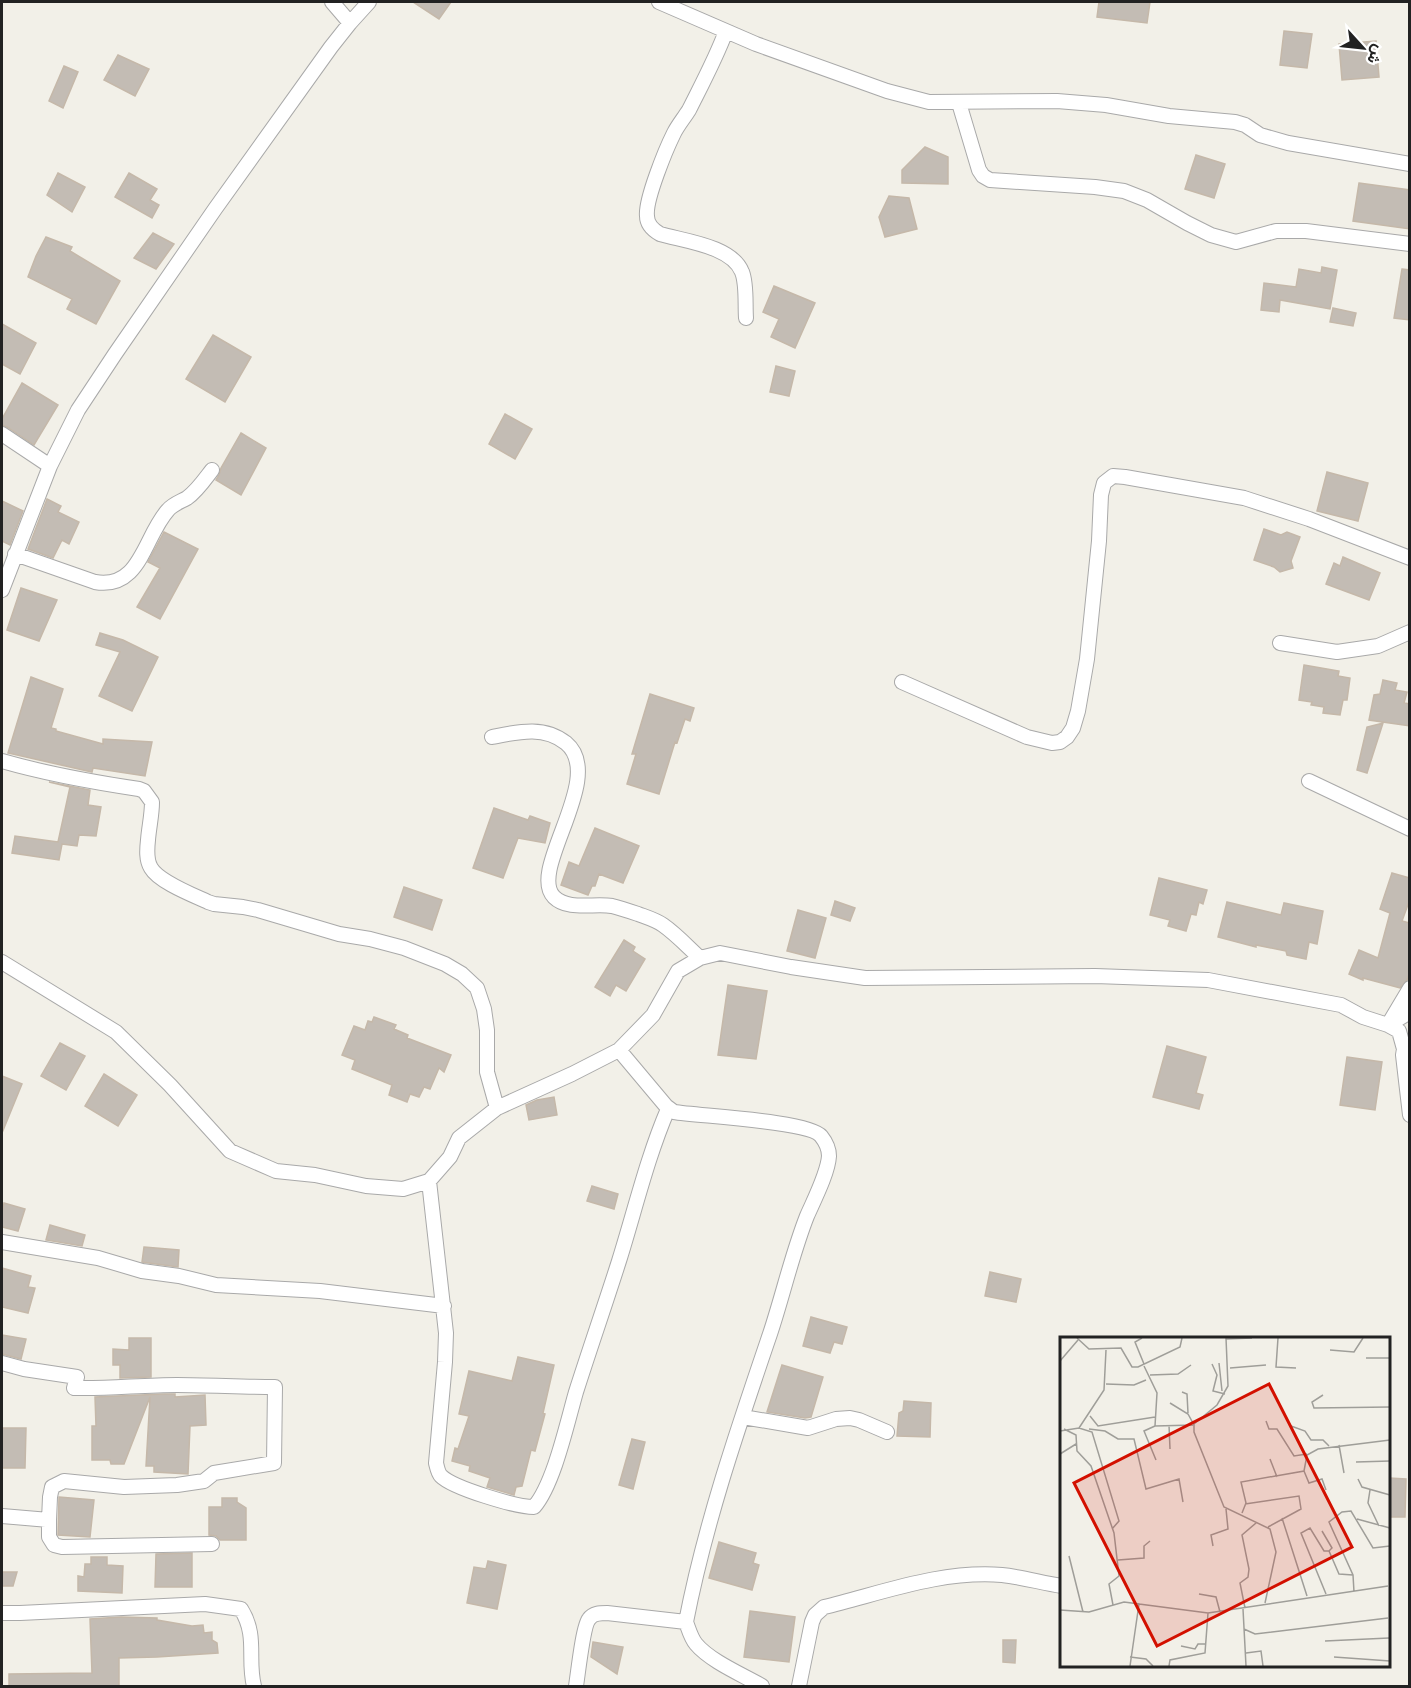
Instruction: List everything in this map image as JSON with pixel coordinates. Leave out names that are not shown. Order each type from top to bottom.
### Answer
[{"type":"street","points":[[332,2],[350,23]]},
{"type":"street","points":[[2,590],[50,466],[78,410],[215,208],[331,47],[369,2]]},
{"type":"street","points":[[659,2],[767,48],[887,91],[929,102],[1057,101],[1106,105],[1235,122],[1245,125],[1260,135],[1288,143],[1410,164]]},
{"type":"street","points":[[726,31],[697,94],[665,152],[648,201],[646,217],[654,230],[660,234],[724,252],[734,259],[742,271],[746,318]]},
{"type":"street","points":[[959,103],[979,170],[990,180],[1124,190],[1203,231],[1236,242],[1276,231],[1306,231],[1410,244]]},
{"type":"street","points":[[2,434],[50,466]]},
{"type":"street","points":[[15,554],[95,582],[106,584],[125,578],[169,508],[188,497],[212,470]]},
{"type":"street","points":[[902,682],[1027,737],[1052,743],[1060,742],[1067,737],[1073,728],[1078,711],[1087,658],[1099,541],[1101,495],[1104,483],[1113,476],[1244,498],[1309,519],[1410,558]]},
{"type":"street","points":[[1280,643],[1337,652],[1378,646],[1410,632]]},
{"type":"street","points":[[492,737],[522,731],[542,731],[558,736],[571,747],[576,759],[579,774],[577,788],[550,866],[549,884],[553,896],[565,903],[580,906],[612,906],[662,924],[700,958]]},
{"type":"street","points":[[2,761],[36,771],[144,791],[152,802],[147,852],[152,869],[157,876],[167,882],[208,902],[258,910],[339,934],[405,948],[445,964],[462,974],[477,988],[484,1009],[487,1030],[487,1072],[497,1108]]},
{"type":"street","points":[[1309,781],[1410,828]]},
{"type":"street","points":[[2,962],[116,1032],[170,1085],[230,1151],[276,1172],[315,1175],[366,1186],[403,1189],[429,1181],[450,1157],[459,1138],[497,1108],[619,1050],[653,1015],[678,971],[700,958],[720,953],[865,978],[1095,976],[1208,980],[1341,1005],[1363,1017],[1399,1031],[1404,1049],[1410,1115]]},
{"type":"street","points":[[1388,1025],[1410,988]]},
{"type":"street","points":[[1388,1025],[1410,1012]]},
{"type":"street","points":[[619,1050],[668,1108],[674,1112],[771,1122],[809,1129],[819,1133],[827,1144],[829,1156],[826,1168],[799,1238],[783,1296],[716,1500],[686,1622],[690,1635],[704,1651],[762,1686]]},
{"type":"street","points":[[429,1181],[446,1333],[436,1463],[438,1470],[441,1476],[466,1489],[508,1504],[534,1507],[546,1490],[646,1167],[668,1108]]},
{"type":"street","points":[[2,1242],[98,1258],[142,1271],[216,1285],[320,1291],[444,1306]]},
{"type":"street","points":[[2,1363],[24,1369],[77,1377],[74,1389],[175,1385],[275,1387],[274,1463],[214,1473],[204,1481],[177,1485],[124,1487],[64,1481],[52,1487],[49,1537],[54,1545],[62,1547],[212,1544]]},
{"type":"street","points":[[743,1417],[808,1428],[836,1419],[850,1418],[887,1432]]},
{"type":"street","points":[[2,1516],[49,1520]]},
{"type":"street","points":[[799,1686],[812,1622],[815,1615],[824,1607],[918,1581],[956,1577],[1001,1575],[1060,1586]]},
{"type":"street","points":[[2,1612],[205,1604],[241,1609],[247,1618],[252,1642],[254,1686]]},
{"type":"street","points":[[576,1686],[585,1630],[591,1616],[607,1613],[686,1622]]},
{"type":"building","points":[[413,2],[451,2],[439,19]]},
{"type":"building","points":[[1099,2],[1150,2],[1147,23],[1097,17]]},
{"type":"building","points":[[1284,31],[1312,34],[1307,68],[1280,65]]},
{"type":"building","points":[[1376,41],[1379,77],[1342,80],[1339,44]]},
{"type":"building","points":[[118,55],[149,69],[135,96],[104,80]]},
{"type":"building","points":[[64,66],[78,72],[63,108],[49,101]]},
{"type":"building","points":[[925,147],[948,157],[948,184],[902,183],[902,170]]},
{"type":"building","points":[[1196,155],[1225,164],[1214,198],[1185,189]]},
{"type":"building","points":[[58,173],[85,187],[72,212],[47,195]]},
{"type":"building","points":[[129,173],[157,189],[150,200],[159,205],[152,218],[115,197]]},
{"type":"building","points":[[1359,183],[1410,190],[1410,229],[1353,221]]},
{"type":"building","points":[[889,196],[909,198],[917,229],[885,237],[879,217]]},
{"type":"building","points":[[153,233],[174,244],[156,269],[134,258]]},
{"type":"building","points":[[46,237],[72,247],[70,251],[120,281],[96,324],[67,309],[72,299],[28,277]]},
{"type":"building","points":[[1322,267],[1337,270],[1330,309],[1280,300],[1279,312],[1261,310],[1264,283],[1296,287],[1299,269],[1321,273]]},
{"type":"building","points":[[1402,269],[1410,270],[1410,320],[1394,318]]},
{"type":"building","points":[[774,286],[815,303],[795,348],[771,337],[779,319],[763,312]]},
{"type":"building","points":[[1333,308],[1356,313],[1353,326],[1330,322]]},
{"type":"building","points":[[2,324],[36,343],[20,374],[2,364]]},
{"type":"building","points":[[213,335],[251,357],[225,402],[186,379]]},
{"type":"building","points":[[776,366],[795,371],[789,396],[770,392]]},
{"type":"building","points":[[22,383],[58,405],[34,445],[2,425],[2,419]]},
{"type":"building","points":[[505,414],[532,429],[515,459],[489,444]]},
{"type":"building","points":[[241,433],[266,448],[241,495],[216,480]]},
{"type":"building","points":[[1327,472],[1368,483],[1358,521],[1317,511]]},
{"type":"building","points":[[47,499],[61,506],[58,512],[79,522],[69,544],[62,540],[53,558],[28,549]]},
{"type":"building","points":[[2,501],[23,511],[10,545],[2,541]]},
{"type":"building","points":[[1264,529],[1281,535],[1287,532],[1300,537],[1291,561],[1293,568],[1280,572],[1274,567],[1254,560]]},
{"type":"building","points":[[164,532],[198,549],[160,619],[137,607],[160,568],[148,562]]},
{"type":"building","points":[[1343,557],[1380,573],[1369,600],[1326,584],[1334,563],[1340,566]]},
{"type":"building","points":[[21,588],[57,600],[39,641],[7,630]]},
{"type":"building","points":[[100,633],[123,640],[158,657],[132,711],[99,696],[120,652],[96,645]]},
{"type":"building","points":[[1304,665],[1339,671],[1338,676],[1350,678],[1347,700],[1343,700],[1340,715],[1323,713],[1324,707],[1299,700]]},
{"type":"building","points":[[31,677],[63,689],[51,728],[56,731],[103,744],[103,739],[152,742],[145,776],[93,768],[92,772],[8,753]]},
{"type":"building","points":[[1383,680],[1397,683],[1395,690],[1407,692],[1404,703],[1410,704],[1410,726],[1369,720],[1374,695],[1380,694]]},
{"type":"building","points":[[650,694],[694,708],[690,721],[685,719],[677,743],[675,742],[659,794],[627,784],[636,754],[632,754]]},
{"type":"building","points":[[1383,723],[1367,773],[1357,770],[1367,727]]},
{"type":"building","points":[[49,782],[90,790],[88,805],[101,807],[96,836],[79,835],[77,846],[62,844],[59,860],[12,853],[15,836],[58,842],[70,787]]},
{"type":"building","points":[[494,808],[528,820],[530,816],[550,823],[545,843],[518,838],[503,878],[473,868]]},
{"type":"building","points":[[595,828],[639,846],[623,883],[599,874],[595,886],[592,886],[588,895],[561,885],[569,862],[579,866]]},
{"type":"building","points":[[1392,873],[1410,878],[1410,899],[1402,921],[1410,923],[1410,972],[1400,988],[1363,978],[1363,980],[1349,974],[1359,950],[1378,958],[1390,913],[1380,909]]},
{"type":"building","points":[[1159,878],[1207,890],[1203,904],[1199,902],[1196,915],[1191,914],[1186,931],[1168,926],[1170,920],[1150,915]]},
{"type":"building","points":[[404,887],[442,900],[432,930],[394,917]]},
{"type":"building","points":[[835,901],[855,908],[850,921],[831,915]]},
{"type":"building","points":[[1227,902],[1281,915],[1284,903],[1323,911],[1317,944],[1309,942],[1306,959],[1287,955],[1286,951],[1256,945],[1256,947],[1218,937]]},
{"type":"building","points":[[798,910],[826,918],[815,958],[787,951]]},
{"type":"building","points":[[624,940],[635,947],[633,951],[645,959],[626,991],[616,985],[610,996],[595,987]]},
{"type":"building","points":[[728,985],[767,991],[756,1059],[718,1055]]},
{"type":"building","points":[[374,1017],[396,1025],[394,1029],[408,1035],[407,1038],[451,1055],[444,1072],[439,1068],[430,1089],[424,1087],[419,1097],[410,1094],[407,1102],[389,1095],[392,1085],[352,1069],[355,1060],[342,1055],[354,1026],[365,1030],[368,1021],[372,1022]]},
{"type":"building","points":[[60,1043],[85,1056],[66,1090],[41,1076]]},
{"type":"building","points":[[1167,1046],[1206,1057],[1196,1093],[1203,1095],[1199,1109],[1153,1097]]},
{"type":"building","points":[[1347,1057],[1382,1062],[1375,1110],[1340,1105]]},
{"type":"building","points":[[104,1074],[137,1095],[118,1126],[85,1106]]},
{"type":"building","points":[[2,1076],[22,1084],[2,1133]]},
{"type":"building","points":[[554,1097],[557,1115],[529,1120],[526,1105]]},
{"type":"building","points":[[592,1186],[618,1194],[614,1209],[587,1201]]},
{"type":"building","points":[[4,1203],[25,1209],[18,1231],[2,1227]]},
{"type":"building","points":[[50,1225],[85,1235],[82,1246],[46,1240]]},
{"type":"building","points":[[144,1247],[179,1250],[178,1267],[142,1262]]},
{"type":"building","points":[[2,1268],[31,1276],[28,1287],[35,1288],[28,1313],[2,1307]]},
{"type":"building","points":[[990,1272],[1021,1279],[1016,1302],[985,1296]]},
{"type":"building","points":[[811,1317],[847,1327],[842,1344],[834,1342],[830,1353],[803,1346]]},
{"type":"building","points":[[2,1335],[26,1339],[21,1359],[2,1354]]},
{"type":"building","points":[[129,1338],[151,1338],[151,1377],[120,1378],[120,1365],[113,1365],[113,1349],[129,1350]]},
{"type":"building","points":[[518,1357],[554,1365],[535,1451],[531,1450],[522,1486],[516,1487],[514,1495],[487,1487],[490,1478],[469,1471],[470,1466],[452,1461],[469,1416],[459,1414],[469,1371],[512,1381]]},
{"type":"building","points":[[782,1365],[823,1377],[811,1417],[767,1412]]},
{"type":"building","points":[[175,1394],[175,1397],[205,1395],[206,1425],[190,1426],[188,1474],[154,1472],[154,1466],[146,1466],[150,1397],[124,1464],[111,1464],[110,1460],[92,1460],[92,1426],[96,1426],[95,1397]]},
{"type":"building","points":[[904,1401],[931,1403],[930,1437],[897,1436],[899,1413],[903,1411]]},
{"type":"building","points":[[2,1428],[26,1428],[25,1468],[2,1468]]},
{"type":"building","points":[[632,1439],[645,1442],[633,1489],[619,1485]]},
{"type":"building","points":[[1390,1478],[1406,1479],[1405,1517],[1390,1517]]},
{"type":"building","points":[[59,1497],[94,1500],[90,1537],[58,1535]]},
{"type":"building","points":[[222,1498],[237,1498],[237,1502],[246,1508],[246,1540],[220,1540],[216,1536],[209,1535],[209,1507],[222,1507]]},
{"type":"building","points":[[719,1542],[756,1553],[753,1563],[759,1565],[752,1590],[709,1578]]},
{"type":"building","points":[[192,1553],[192,1587],[155,1587],[156,1554]]},
{"type":"building","points":[[91,1557],[107,1557],[107,1565],[123,1566],[122,1593],[78,1591],[78,1576],[84,1577],[85,1564],[91,1564]]},
{"type":"building","points":[[488,1561],[506,1565],[497,1609],[467,1603],[474,1567],[486,1569]]},
{"type":"building","points":[[2,1572],[17,1572],[13,1586],[2,1586]]},
{"type":"building","points":[[750,1611],[795,1617],[789,1662],[744,1657]]},
{"type":"building","points":[[157,1618],[157,1620],[192,1626],[203,1625],[204,1633],[212,1632],[212,1640],[217,1643],[218,1653],[119,1658],[119,1686],[9,1686],[9,1674],[92,1673],[90,1619]]},
{"type":"building","points":[[1003,1640],[1016,1640],[1015,1663],[1003,1662]]},
{"type":"building","points":[[593,1642],[623,1647],[617,1674],[591,1657]]}]
